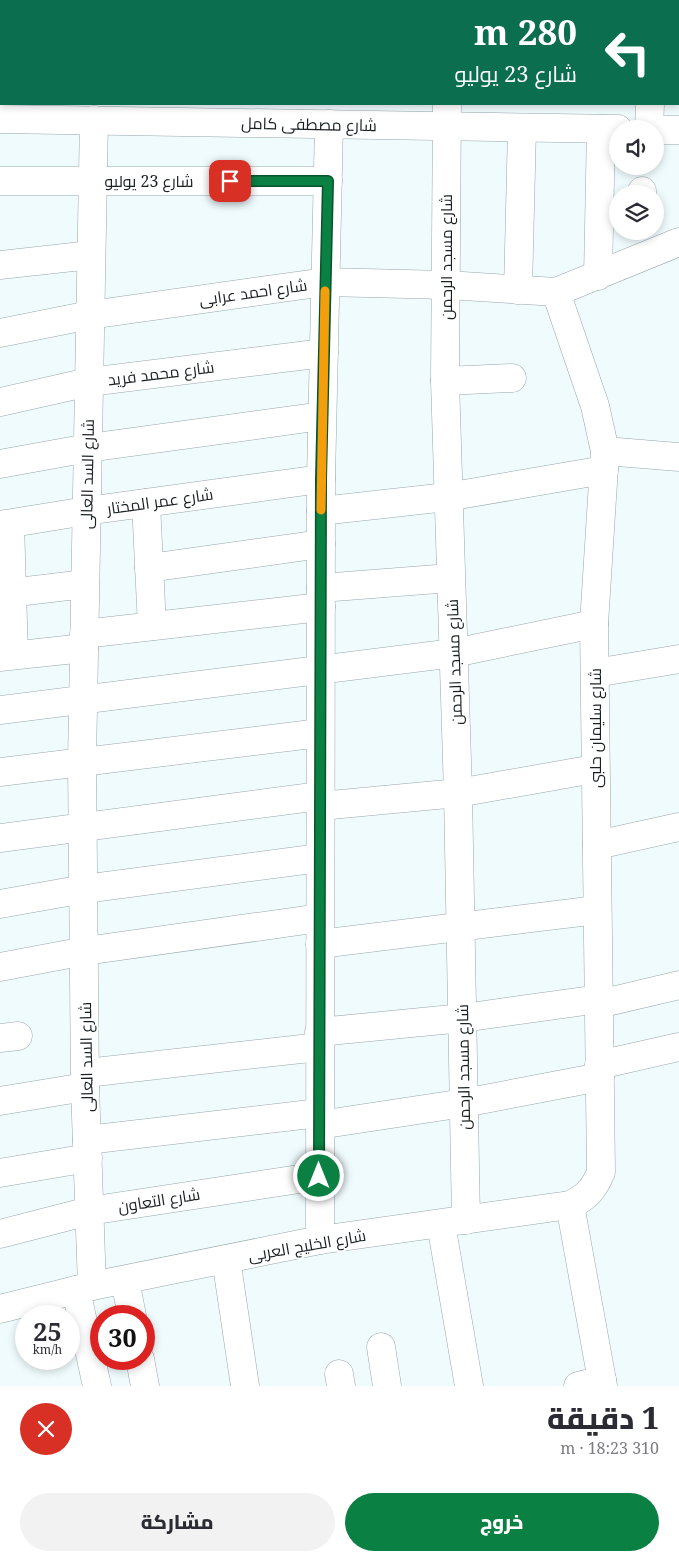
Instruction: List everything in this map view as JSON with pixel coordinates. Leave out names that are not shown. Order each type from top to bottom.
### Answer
[{"type":"street","points":[[649,120],[650,105]]},
{"type":"street","name":"شارع مصطفى كامل","points":[[0,119],[56,112],[94,120],[237,113],[346,118],[447,115],[522,128],[609,129]]},
{"type":"street","name":"شارع مسجد الرحمن","points":[[447,115],[445,381],[447,497],[458,793],[464,1102],[454,1222],[469,1386]]},
{"type":"street","points":[[320,1240],[321,479],[325,282],[328,181],[346,118]]},
{"type":"street","name":"شارع السد العالى","points":[[94,120],[82,761],[89,1211],[84,1288],[97,1386]]},
{"type":"street","points":[[518,290],[522,128]]},
{"type":"street","points":[[598,276],[609,129]]},
{"type":"street","points":[[664,130],[679,130]]},
{"type":"street","name":"شارع 23 يوليو","points":[[0,181],[328,181]]},
{"type":"street","name":"شارع احمد عرابى","points":[[0,332],[90,315],[325,282],[447,285],[556,292],[598,276],[647,243],[679,242]]},
{"type":"street","points":[[0,265],[91,254]]},
{"type":"street","name":"شارع سليمان حلبى","points":[[556,292],[595,406],[604,461],[594,624],[594,769],[597,845],[601,1172]]},
{"type":"street","name":"شارع محمد فريد","points":[[0,402],[89,382],[324,354]]},
{"type":"street","points":[[445,381],[512,378]]},
{"type":"street","points":[[0,464],[88,448],[322,416]]},
{"type":"street","points":[[321,511],[447,497],[604,461],[679,457]]},
{"type":"street","name":"شارع عمر المختار","points":[[5,524],[321,479]]},
{"type":"street","points":[[146,503],[152,626]]},
{"type":"street","points":[[5,524],[7,656],[152,626],[450,578]]},
{"type":"street","points":[[149,568],[321,544]]},
{"type":"street","points":[[6,593],[85,584]]},
{"type":"street","points":[[0,710],[454,653],[594,624]]},
{"type":"street","points":[[595,673],[679,659]]},
{"type":"street","points":[[0,772],[320,733]]},
{"type":"street","points":[[0,838],[320,801],[458,793],[594,769]]},
{"type":"street","points":[[597,845],[679,827]]},
{"type":"street","points":[[0,904],[84,889],[320,858]]},
{"type":"street","points":[[0,967],[85,951],[320,931],[460,928],[597,910]]},
{"type":"street","points":[[0,1101],[86,1080],[319,1040],[462,1018],[599,1002],[679,985]]},
{"type":"street","points":[[0,1173],[88,1149],[464,1102],[600,1071],[679,1047]]},
{"type":"street","name":"شارع الخليج العربى","points":[[0,1309],[84,1288],[320,1240],[570,1205],[584,1199],[594,1188],[601,1172]]},
{"type":"street","name":"شارع التعاون","points":[[0,1234],[89,1211],[319,1176]]},
{"type":"street","points":[[570,1205],[594,1384]]},
{"type":"street","points":[[226,1259],[245,1386]]},
{"type":"street","points":[[125,1280],[130,1305]]},
{"type":"street","points":[[381,1347],[387,1386]]},
{"type":"street","points":[[142,1370],[145,1386]]},
{"type":"slow traffic","points":[[321,510],[325,291]]},
{"type":"route","points":[[230,181],[328,181],[321,479],[319,1176]]}]
